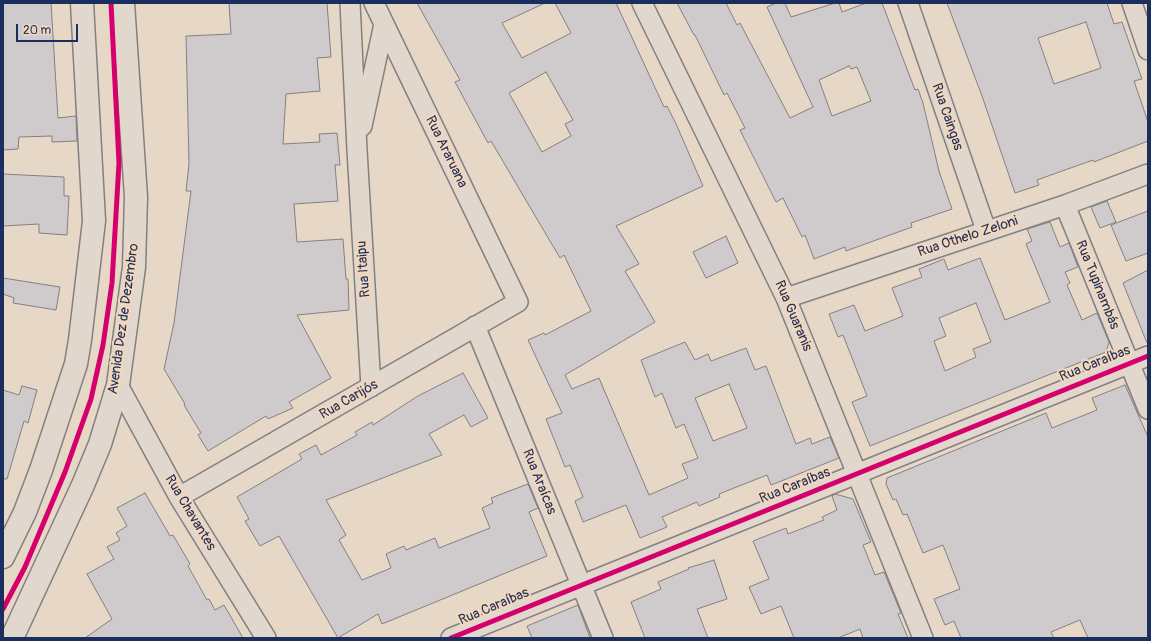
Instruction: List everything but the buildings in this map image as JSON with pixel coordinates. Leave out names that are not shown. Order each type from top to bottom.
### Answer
[{"type":"highway","points":[[3,557],[25,512],[41,470],[76,364],[80,340],[94,221],[82,3]]},
{"type":"highway","name":"Avenida Dez de Dezembro","points":[[12,638],[83,485],[100,444],[118,385],[134,267],[136,196],[124,3]]},
{"type":"street","name":"Rua Itaipu","points":[[350,3],[371,387]]},
{"type":"street","name":"Rua Araruana","points":[[374,3],[518,302]]},
{"type":"street","name":"Rua Guaranis","points":[[642,3],[786,298],[923,638]]},
{"type":"street","name":"Rua Caingas","points":[[908,3],[986,230]]},
{"type":"street","points":[[1132,3],[1148,50]]},
{"type":"street","name":"Rua Itaipu","points":[[357,150],[384,24]]},
{"type":"street","name":"Rua Othelo Zeloni","points":[[786,298],[986,230],[1065,205],[1148,174]]},
{"type":"street","name":"Rua Tupinambás","points":[[1065,205],[1148,409]]},
{"type":"street","name":"Rua Carijós","points":[[179,497],[518,302]]},
{"type":"street","name":"Rua Araícas","points":[[475,326],[603,638]]},
{"type":"street","name":"Rua Caraíbas","points":[[451,638],[581,584],[858,475],[1148,356]]},
{"type":"street","name":"Rua Chavantes","points":[[118,385],[179,497],[266,638]]},
{"type":"cycle path","points":[[3,609],[25,567],[65,472],[91,399],[103,345],[112,283],[119,163],[111,3]]},
{"type":"cycle path","points":[[451,638],[1148,356]]}]
